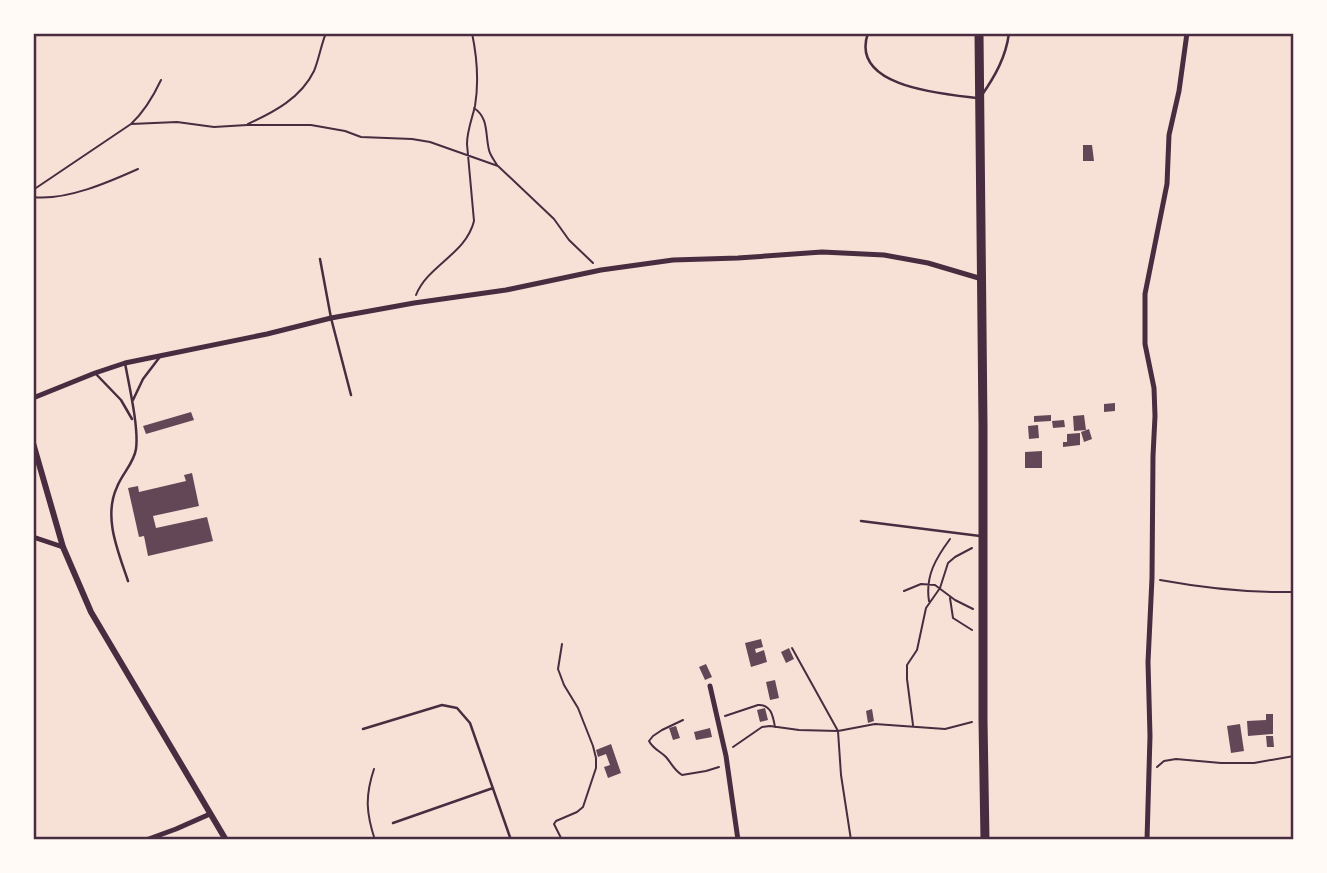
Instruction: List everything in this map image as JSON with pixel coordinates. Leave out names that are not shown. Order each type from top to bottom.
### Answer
[{"type":"highway","points":[[979,33],[985,840]]},
{"type":"street","points":[[1147,840],[1148,662],[1155,416],[1154,388],[1145,344],[1145,294],[1167,184],[1169,135],[1179,91],[1187,33]]},
{"type":"street","points":[[33,398],[125,363],[331,318],[506,290],[601,270],[673,260],[821,252],[884,255],[928,263],[982,279]]},
{"type":"street","points":[[33,443],[63,547],[91,612],[226,840]]},
{"type":"street","points":[[33,537],[63,547]]},
{"type":"street","points":[[710,686],[726,756],[738,840]]},
{"type":"street","points":[[146,840],[210,814]]},
{"type":"lane","points":[[868,33],[865,48],[869,62],[878,72],[894,81],[922,90],[980,99],[1000,67],[1009,33]]},
{"type":"lane","points":[[320,259],[331,318],[351,395]]},
{"type":"lane","points":[[132,403],[143,379],[160,356]]},
{"type":"lane","points":[[125,363],[136,449],[111,501],[111,524],[128,581]]},
{"type":"lane","points":[[95,373],[121,400],[134,422]]},
{"type":"lane","points":[[861,521],[954,534],[983,541]]},
{"type":"lane","points":[[363,729],[442,705],[457,708],[470,723],[511,840]]},
{"type":"lane","points":[[393,823],[493,788]]},
{"type":"path","points":[[247,125],[276,111],[291,100],[305,84],[314,71],[326,33]]},
{"type":"path","points":[[414,303],[420,285],[459,248],[472,230],[474,221],[467,135],[477,94],[472,33]]},
{"type":"path","points":[[33,190],[131,124],[141,115],[161,80]]},
{"type":"path","points":[[474,108],[482,115],[489,151],[498,166],[554,219],[569,240],[601,270]]},
{"type":"path","points":[[131,124],[177,122],[214,127],[311,125],[360,136],[412,139],[445,147],[498,166]]},
{"type":"path","points":[[33,197],[63,195],[138,169]]},
{"type":"path","points":[[929,602],[930,573],[954,534]]},
{"type":"path","points":[[914,727],[906,671],[917,650],[929,602],[940,588],[948,564],[983,541]]},
{"type":"path","points":[[1152,578],[1188,585],[1270,593],[1294,592]]},
{"type":"path","points":[[904,591],[928,583],[983,615]]},
{"type":"path","points":[[950,596],[953,618],[983,641]]},
{"type":"path","points":[[562,644],[558,669],[578,708],[596,758],[596,768],[583,807],[554,824],[562,840]]},
{"type":"path","points":[[792,648],[838,731],[842,785],[851,840]]},
{"type":"path","points":[[718,719],[764,704],[773,715],[775,727]]},
{"type":"path","points":[[683,720],[662,730],[649,741],[674,769],[682,775],[727,764]]},
{"type":"path","points":[[726,756],[762,727],[838,731],[876,724],[945,729],[983,720]]},
{"type":"path","points":[[1149,775],[1164,761],[1176,759],[1254,763],[1294,755]]},
{"type":"path","points":[[374,769],[369,785],[367,811],[376,840]]},
{"type":"building","points":[[1083,145],[1092,145],[1094,161],[1083,161]]},
{"type":"building","points":[[1115,403],[1115,411],[1104,412],[1104,404]]},
{"type":"building","points":[[191,412],[194,420],[146,434],[143,426]]},
{"type":"building","points":[[1051,415],[1051,421],[1034,422],[1034,416]]},
{"type":"building","points":[[1084,415],[1086,430],[1074,431],[1073,416]]},
{"type":"building","points":[[1064,420],[1065,427],[1053,428],[1052,421]]},
{"type":"building","points":[[1038,425],[1039,438],[1029,439],[1028,426]]},
{"type":"building","points":[[1089,429],[1092,439],[1084,442],[1081,432]]},
{"type":"building","points":[[1080,433],[1080,445],[1063,447],[1063,442],[1067,442],[1067,434]]},
{"type":"building","points":[[1042,451],[1042,468],[1025,468],[1025,452]]},
{"type":"building","points":[[192,473],[199,506],[153,516],[156,528],[207,517],[213,541],[148,556],[144,536],[139,537],[128,488],[138,486],[139,492],[186,481],[184,475]]},
{"type":"building","points":[[761,639],[763,647],[755,649],[756,653],[764,650],[767,662],[751,667],[745,643]]},
{"type":"building","points":[[789,648],[794,659],[786,663],[781,652]]},
{"type":"building","points":[[706,664],[712,677],[705,680],[699,667]]},
{"type":"building","points":[[775,680],[779,698],[770,700],[766,682]]},
{"type":"building","points":[[765,708],[768,720],[760,722],[757,710]]},
{"type":"building","points":[[872,709],[874,721],[868,723],[866,711]]},
{"type":"building","points":[[1266,714],[1273,714],[1273,734],[1248,736],[1247,721],[1266,720]]},
{"type":"building","points":[[1240,724],[1244,751],[1231,753],[1227,726]]},
{"type":"building","points":[[676,726],[680,738],[673,740],[669,728]]},
{"type":"building","points":[[710,728],[712,737],[696,740],[694,732]]},
{"type":"building","points":[[1266,736],[1273,736],[1274,747],[1267,747]]},
{"type":"building","points":[[611,744],[621,773],[608,778],[604,767],[610,765],[606,754],[598,757],[596,750]]}]
